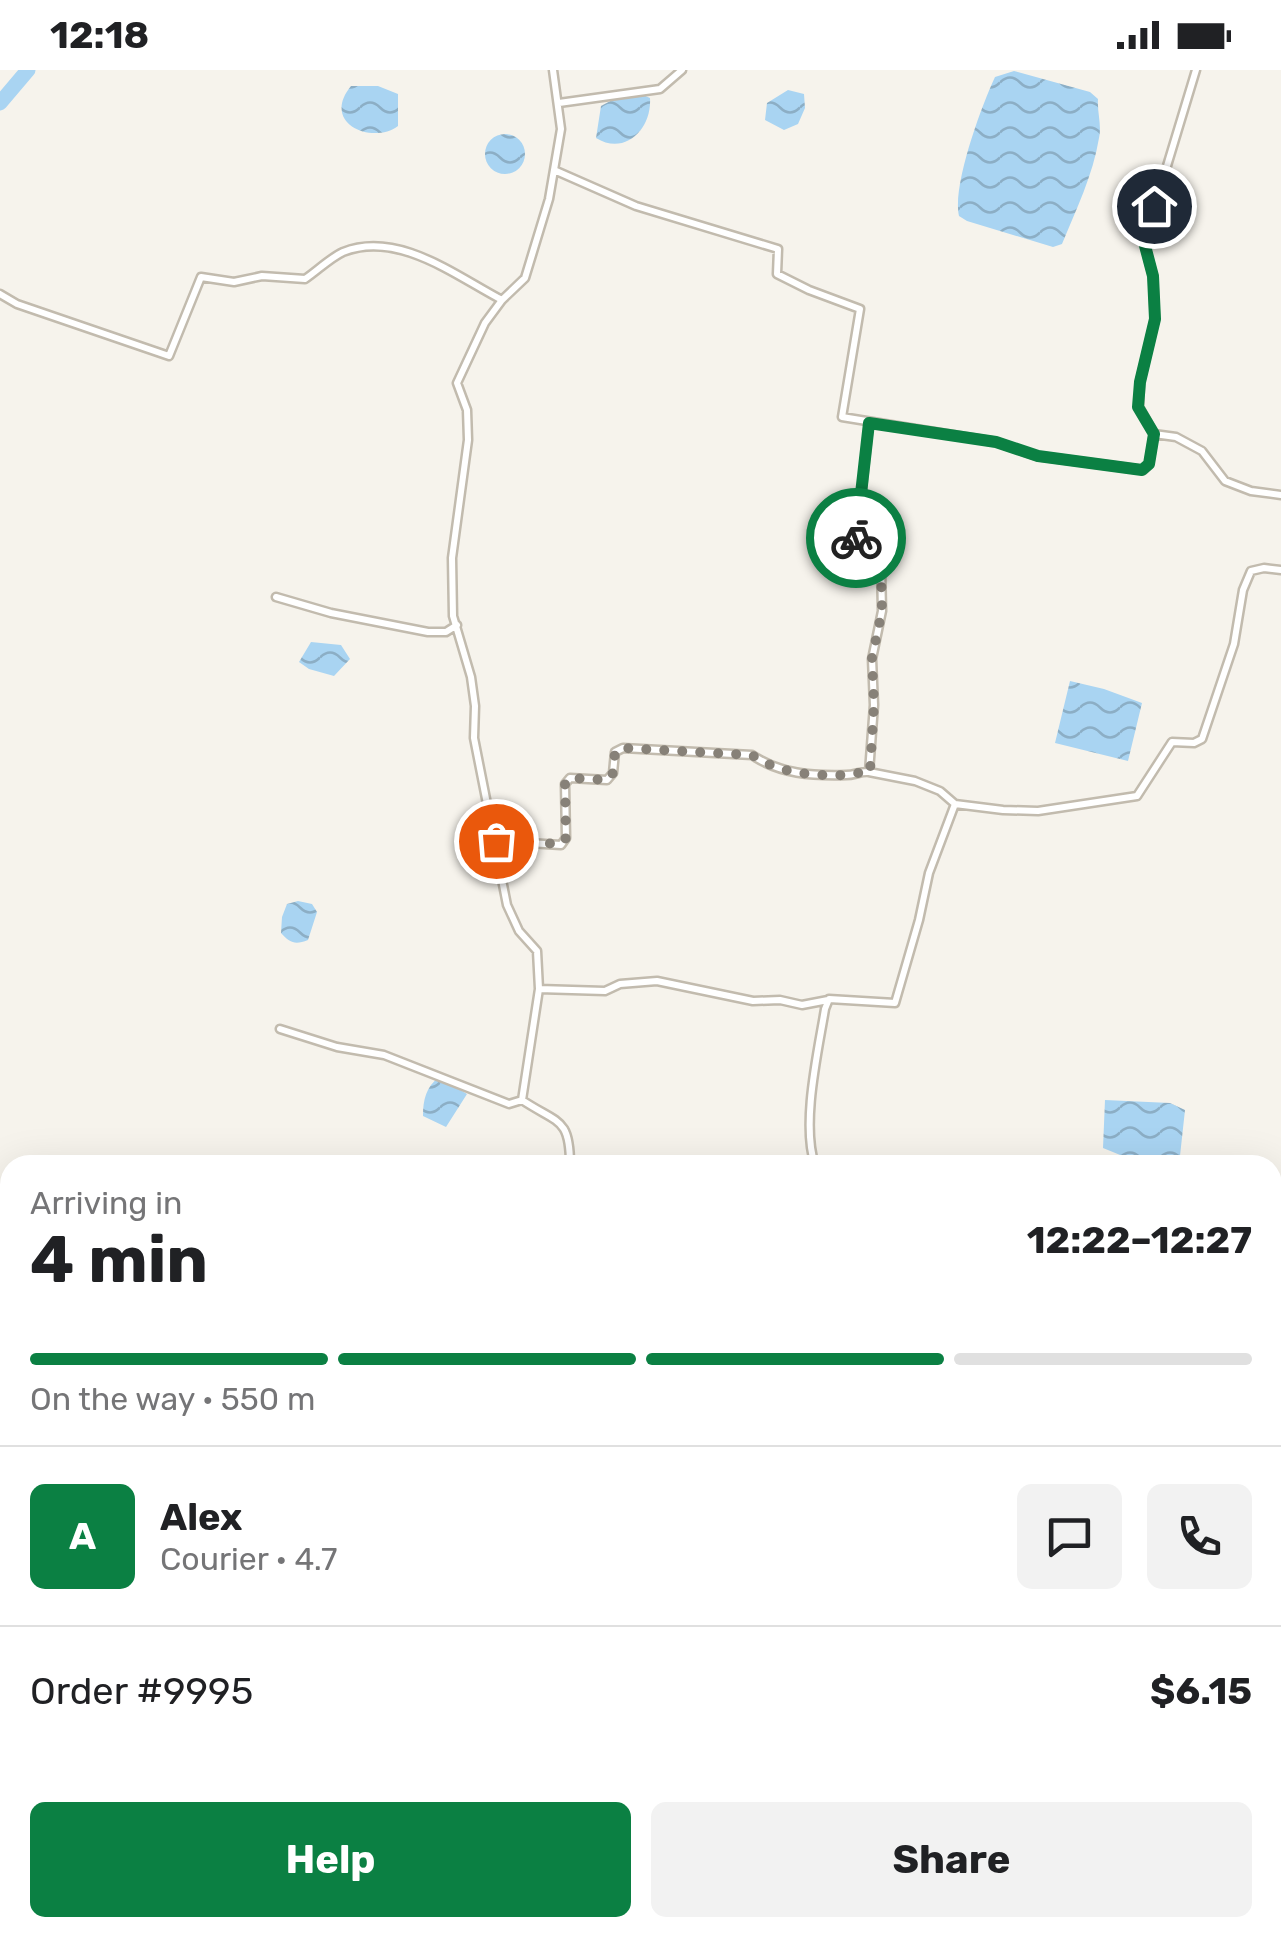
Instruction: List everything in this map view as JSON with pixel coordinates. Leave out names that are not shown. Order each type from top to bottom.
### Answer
[{"type":"street","points":[[522,1100],[539,989],[536,950],[519,931],[507,905],[474,738],[471,677],[456,625],[452,558],[468,440],[468,410],[457,383],[484,322],[525,278],[561,129],[553,70]]},
{"type":"street","points":[[559,103],[660,89],[682,70]]},
{"type":"street","points":[[554,170],[636,206],[778,249],[777,274],[860,309],[842,417],[996,442],[1038,456],[1142,470],[1149,464],[1154,434],[1138,407],[1155,319],[1153,276],[1144,242],[1196,70]]},
{"type":"street","points":[[0,294],[17,304],[168,356],[201,277],[234,282],[262,276],[305,279],[342,253],[371,247],[413,252],[502,300]]},
{"type":"street","points":[[869,423],[855,554],[881,567],[882,611],[872,658],[870,772]]},
{"type":"street","points":[[1154,434],[1187,441],[1202,450],[1225,482],[1251,492],[1281,495]]},
{"type":"street","points":[[496,841],[560,844],[566,838],[565,784],[570,778],[607,780],[613,773],[615,752],[623,748],[752,755],[768,766],[794,774],[850,776],[864,770],[916,782],[940,791],[956,804],[1038,812],[1137,796],[1172,742],[1194,743],[1202,739],[1234,644],[1243,590],[1251,571],[1281,570]]},
{"type":"street","points":[[276,597],[330,613],[428,632],[446,632],[456,625]]},
{"type":"street","points":[[539,989],[604,991],[620,984],[656,980],[754,1001],[780,1000],[802,1005],[829,1000],[895,1003],[920,920],[929,874],[956,804]]},
{"type":"street","points":[[811,1155],[813,1076],[829,1000]]},
{"type":"street","points":[[280,1029],[337,1047],[384,1055],[508,1104],[522,1100],[560,1122],[570,1137],[570,1155]]},
{"type":"water","points":[[1014,71],[1090,92],[1098,99],[1100,133],[1093,165],[1062,244],[1053,247],[959,216],[964,167],[982,107],[995,77]]},
{"type":"water","points":[[351,86],[378,86],[398,94],[398,126],[376,133],[354,127],[342,111],[343,99]]},
{"type":"water","points":[[788,90],[804,94],[805,108],[798,124],[784,130],[765,120],[767,103]]},
{"type":"water","points":[[641,94],[650,98],[649,109],[635,136],[617,144],[596,138],[601,106]]},
{"type":"water","points":[[505,134],[519,140],[525,154],[519,168],[505,174],[491,168],[485,154],[491,140]]},
{"type":"water","points":[[311,642],[341,645],[350,659],[334,676],[309,669],[299,662]]},
{"type":"water","points":[[1070,681],[1142,703],[1128,761],[1055,743]]},
{"type":"water","points":[[287,904],[312,904],[317,912],[308,940],[296,943],[281,933]]},
{"type":"water","points":[[439,1077],[467,1094],[446,1127],[423,1116],[426,1094]]},
{"type":"water","points":[[1105,1100],[1170,1103],[1185,1110],[1180,1155],[1120,1155],[1103,1148]]},
{"type":"waterway","points":[[0,103],[28,70]]},
{"type":"way so far","points":[[496,841],[560,844],[566,838],[565,784],[570,778],[607,780],[613,773],[615,752],[623,748],[752,755],[768,766],[794,774],[850,776],[864,770],[870,772],[872,658],[882,611],[881,567],[855,554],[856,538]]},
{"type":"route","points":[[856,538],[869,423],[996,442],[1038,456],[1104,467],[1142,470],[1149,464],[1154,434],[1138,407],[1155,319],[1153,276],[1144,242],[1154,206]]}]
